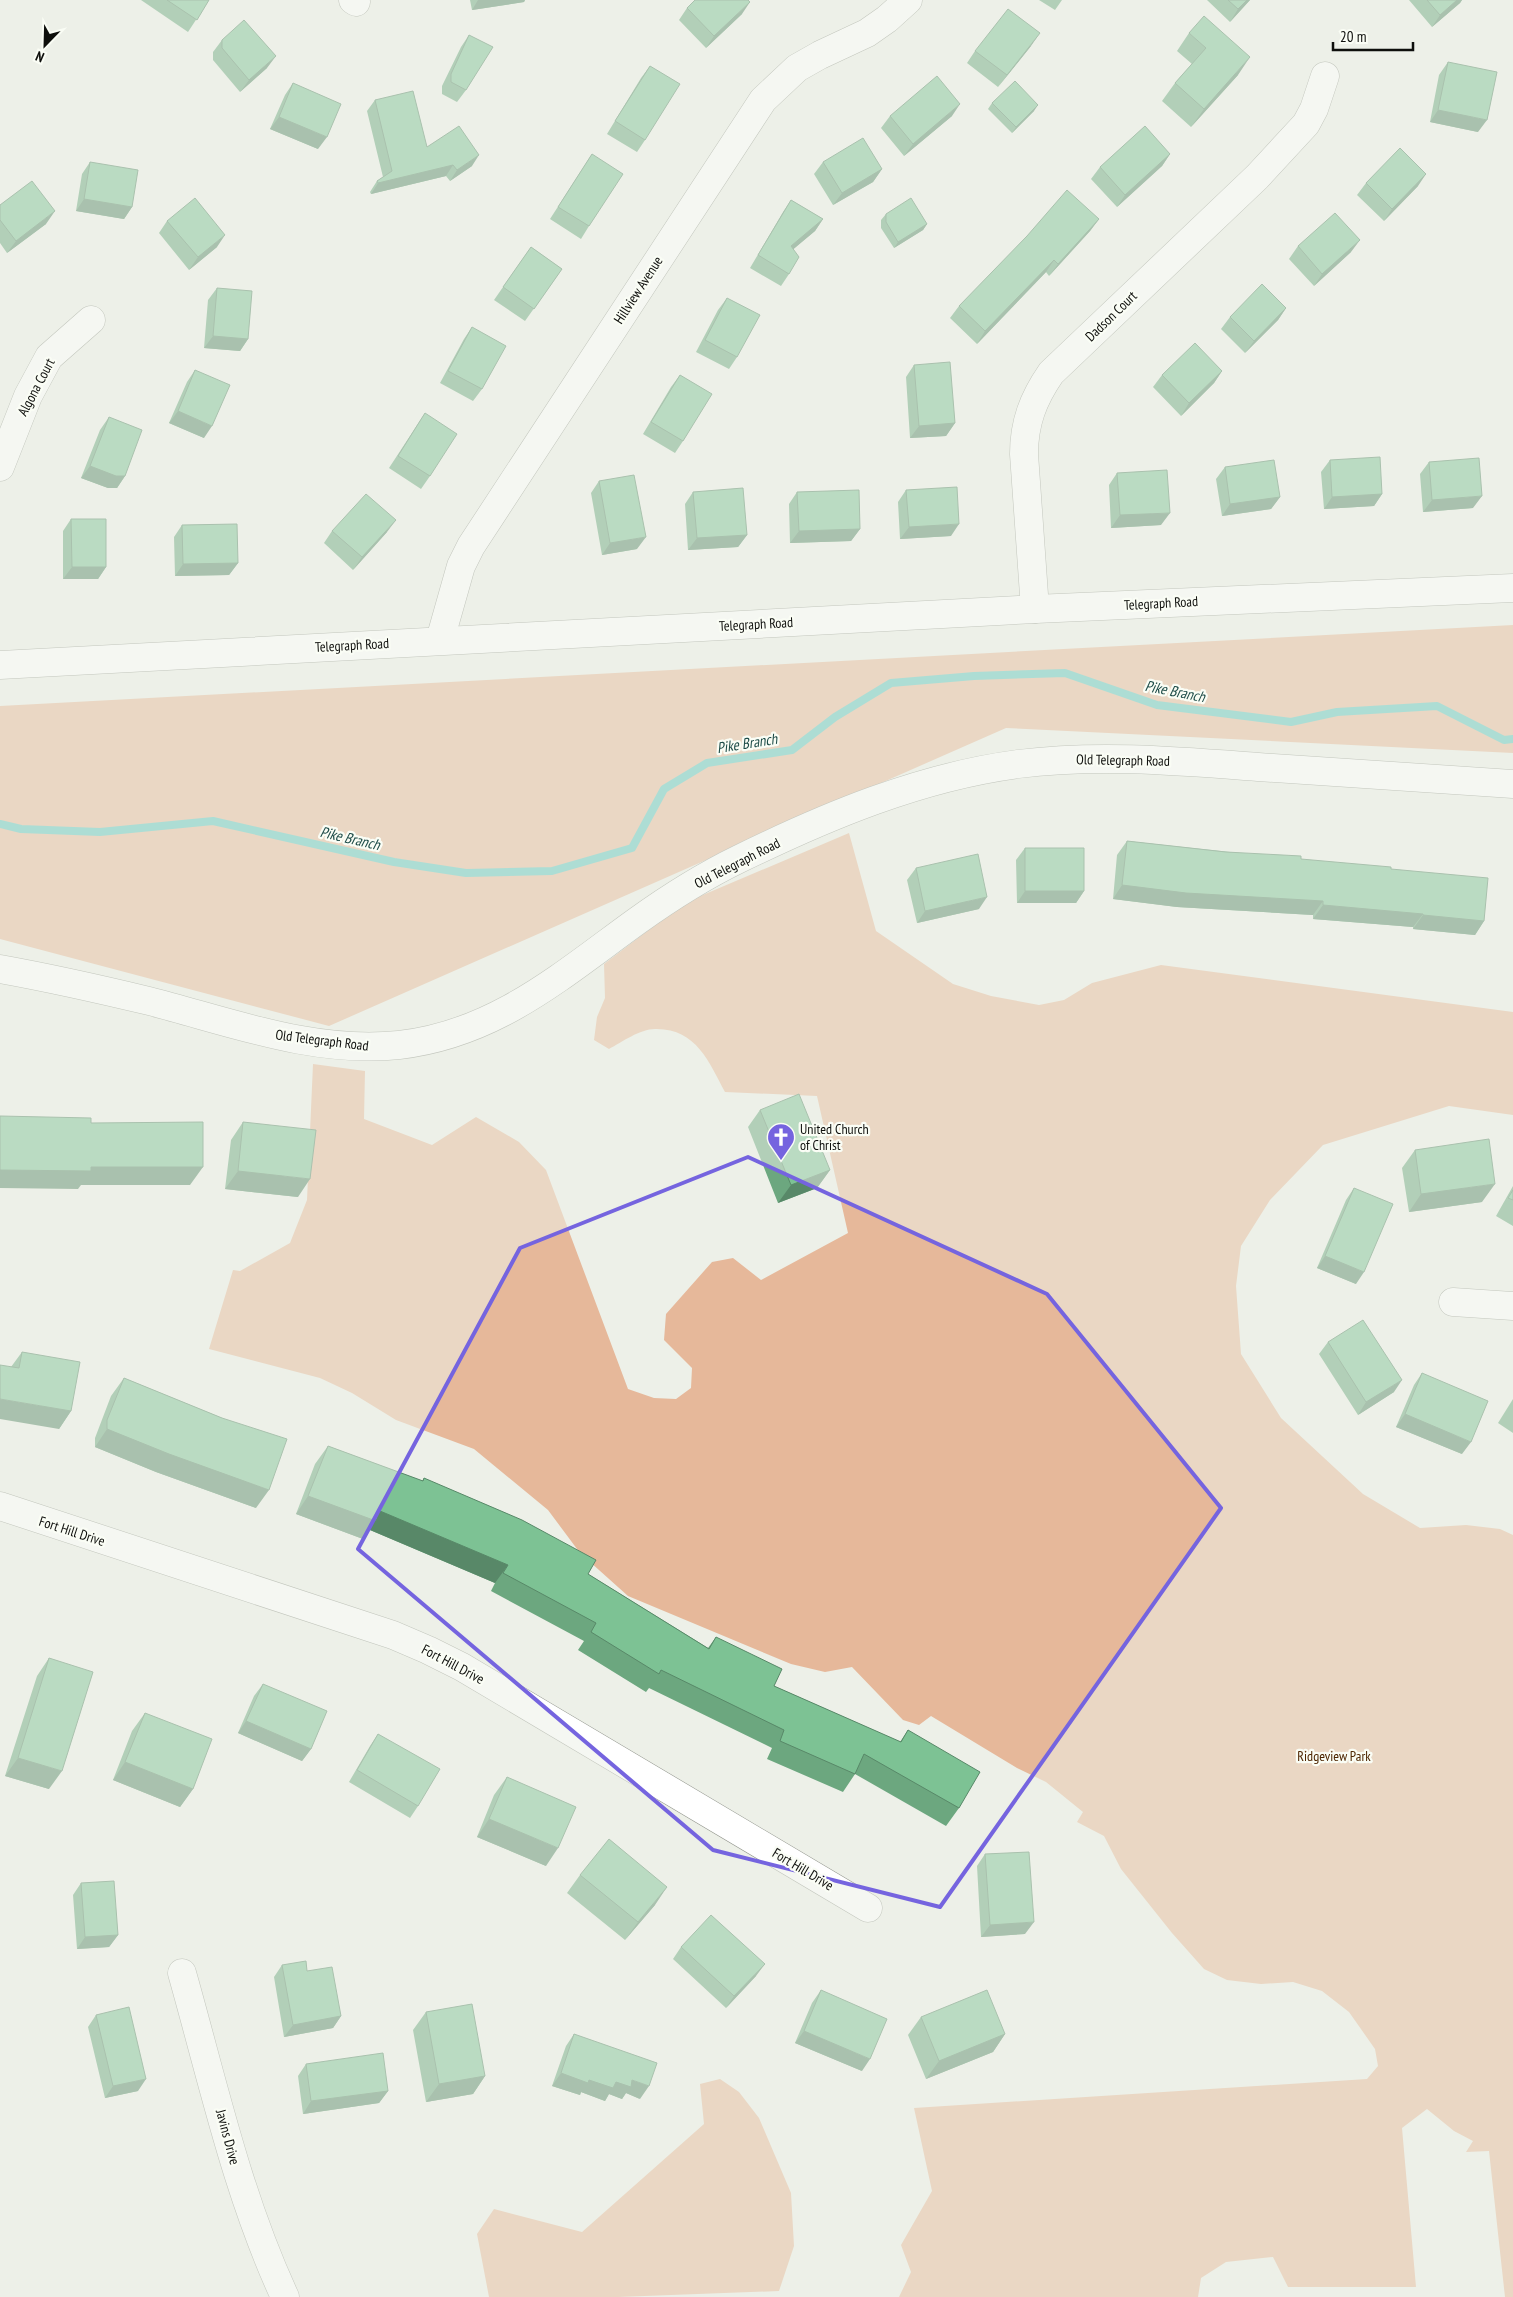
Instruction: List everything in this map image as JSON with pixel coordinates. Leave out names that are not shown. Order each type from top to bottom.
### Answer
[{"type":"street","name":"Hillview Avenue","points":[[440,640],[461,566],[471,546],[763,100],[797,68],[868,33],[908,0]]},
{"type":"street","name":"Dadson Court","points":[[1035,609],[1028,533],[1024,445],[1029,413],[1038,392],[1052,373],[1257,177],[1300,131],[1314,109],[1325,76]]},
{"type":"street","name":"Algona Court","points":[[0,467],[28,396],[49,357],[91,320]]},
{"type":"street","name":"Telegraph Road","points":[[0,664],[1035,609],[1513,588]]},
{"type":"street","name":"Old Telegraph Road","points":[[0,969],[151,1002],[234,1026],[281,1037],[361,1048],[403,1044],[438,1038],[504,1012],[564,976],[638,920],[686,889],[736,861],[804,829],[872,801],[916,786],[963,774],[1015,765],[1074,759],[1137,758],[1513,784]]},
{"type":"street","points":[[1453,1302],[1513,1306]]},
{"type":"street","name":"Fort Hill Drive","points":[[0,1506],[393,1635],[428,1650],[462,1667],[868,1908]]},
{"type":"street","name":"Javins Drive","points":[[182,1973],[245,2198],[266,2255],[285,2297]]},
{"type":"highlighted area","points":[[748,1157],[1047,1294],[1221,1508],[940,1907],[713,1850],[358,1549],[520,1248]]},
{"type":"green space","points":[[1513,625],[1513,753],[1006,728],[329,1026],[0,939],[0,706]]},
{"type":"green space","name":"Ridgeview Park","points":[[849,833],[876,931],[953,984],[991,996],[1039,1005],[1064,1000],[1092,983],[1161,965],[1513,1012],[1513,1115],[1449,1106],[1323,1145],[1270,1200],[1241,1246],[1236,1286],[1241,1354],[1281,1418],[1363,1494],[1420,1528],[1466,1525],[1500,1529],[1513,1535],[1513,2297],[1505,2297],[1489,2151],[1466,2152],[1473,2141],[1454,2131],[1427,2109],[1402,2128],[1416,2287],[1288,2287],[1273,2257],[1226,2262],[1201,2278],[1198,2297],[899,2297],[911,2272],[901,2245],[932,2191],[914,2108],[1367,2079],[1378,2066],[1375,2049],[1349,2012],[1322,1991],[1293,1982],[1261,1984],[1227,1980],[1204,1969],[1172,1933],[1121,1869],[1104,1836],[1077,1822],[1083,1812],[1046,1782],[1017,1768],[931,1716],[919,1725],[903,1720],[852,1667],[825,1672],[791,1664],[628,1596],[580,1553],[548,1510],[474,1449],[396,1420],[352,1393],[320,1378],[209,1349],[233,1270],[240,1271],[290,1243],[307,1200],[313,1064],[365,1071],[364,1119],[432,1145],[476,1117],[519,1142],[546,1170],[628,1389],[654,1398],[676,1399],[691,1388],[692,1368],[664,1340],[666,1314],[712,1262],[733,1258],[761,1280],[848,1233],[817,1096],[725,1092],[707,1059],[699,1049],[681,1034],[669,1030],[655,1029],[643,1031],[609,1049],[594,1040],[597,1017],[605,998],[604,964],[684,903]]},
{"type":"green space","points":[[720,2079],[739,2092],[759,2118],[791,2193],[794,2246],[779,2291],[618,2297],[489,2297],[477,2234],[494,2209],[582,2232],[704,2124],[700,2084]]},
{"type":"building","points":[[167,0],[209,0],[197,20]]},
{"type":"building","points":[[695,0],[748,0],[750,2],[714,36],[687,8]]},
{"type":"building","points":[[1228,0],[1247,0],[1238,9]]},
{"type":"building","points":[[1427,0],[1457,0],[1440,15]]},
{"type":"building","points":[[1008,9],[1040,33],[1007,75],[975,51]]},
{"type":"building","points":[[1204,16],[1250,57],[1204,109],[1175,83],[1206,48],[1189,33]]},
{"type":"building","points":[[244,20],[276,56],[249,80],[222,48],[222,40]]},
{"type":"building","points":[[469,35],[493,47],[466,90],[451,82],[451,74]]},
{"type":"building","points":[[1448,62],[1497,72],[1487,120],[1438,110]]},
{"type":"building","points":[[650,66],[680,84],[645,140],[615,121]]},
{"type":"building","points":[[937,76],[960,104],[913,144],[890,116]]},
{"type":"building","points":[[1015,81],[1038,105],[1016,127],[992,103]]},
{"type":"building","points":[[293,83],[341,104],[327,137],[279,117]]},
{"type":"building","points":[[413,91],[427,147],[459,126],[479,155],[457,170],[453,165],[378,183],[377,181],[392,171],[375,100]]},
{"type":"building","points":[[1145,126],[1170,154],[1125,195],[1100,167]]},
{"type":"building","points":[[863,138],[882,169],[842,193],[823,162]]},
{"type":"building","points":[[1400,148],[1426,174],[1392,209],[1366,183]]},
{"type":"building","points":[[592,154],[623,174],[589,226],[558,207]]},
{"type":"building","points":[[90,162],[138,170],[132,207],[84,199]]},
{"type":"building","points":[[32,181],[55,211],[16,241],[0,220],[0,205]]},
{"type":"building","points":[[1067,190],[1099,219],[1058,264],[1054,260],[985,331],[959,306],[1027,236]]},
{"type":"building","points":[[195,198],[225,235],[198,257],[167,221]]},
{"type":"building","points":[[911,198],[927,224],[898,242],[886,222],[886,214]]},
{"type":"building","points":[[791,200],[823,219],[791,246],[799,257],[789,274],[758,255]]},
{"type":"building","points":[[1335,213],[1360,240],[1322,274],[1298,246]]},
{"type":"building","points":[[531,247],[562,269],[534,309],[503,287]]},
{"type":"building","points":[[1262,284],[1286,308],[1254,341],[1230,317]]},
{"type":"building","points":[[217,288],[252,291],[248,339],[213,336]]},
{"type":"building","points":[[727,298],[760,315],[737,357],[705,340]]},
{"type":"building","points":[[472,327],[506,346],[482,389],[448,371]]},
{"type":"building","points":[[1195,343],[1222,371],[1189,403],[1162,375]]},
{"type":"building","points":[[950,362],[955,423],[919,426],[914,365]]},
{"type":"building","points":[[195,370],[230,385],[212,426],[178,411]]},
{"type":"building","points":[[680,375],[712,394],[683,441],[651,422]]},
{"type":"building","points":[[425,413],[457,434],[430,476],[398,456]]},
{"type":"building","points":[[109,417],[142,430],[125,476],[116,476],[90,466]]},
{"type":"building","points":[[1380,457],[1382,494],[1332,497],[1330,460]]},
{"type":"building","points":[[1479,458],[1482,496],[1432,500],[1429,462]]},
{"type":"building","points":[[1274,460],[1280,497],[1230,504],[1225,467]]},
{"type":"building","points":[[1167,470],[1170,513],[1120,515],[1117,473]]},
{"type":"building","points":[[634,475],[646,537],[610,543],[599,481]]},
{"type":"building","points":[[957,487],[959,524],[909,527],[906,490]]},
{"type":"building","points":[[743,488],[747,535],[697,538],[693,492]]},
{"type":"building","points":[[859,490],[860,529],[799,531],[797,492]]},
{"type":"building","points":[[366,494],[396,520],[362,557],[332,531]]},
{"type":"building","points":[[71,519],[106,519],[106,567],[72,567]]},
{"type":"building","points":[[237,524],[238,563],[183,564],[182,525]]},
{"type":"building","points":[[1127,841],[1226,852],[1301,856],[1301,859],[1488,878],[1484,921],[1323,905],[1323,901],[1186,893],[1122,885]]},
{"type":"building","points":[[1025,848],[1084,848],[1084,891],[1025,891]]},
{"type":"building","points":[[978,854],[987,897],[925,911],[916,868]]},
{"type":"building","points":[[799,1094],[830,1170],[791,1185],[760,1110]]},
{"type":"building","points":[[0,1116],[91,1118],[91,1123],[203,1122],[203,1167],[91,1167],[91,1171],[0,1170]]},
{"type":"building","points":[[243,1122],[316,1130],[310,1179],[238,1171]]},
{"type":"building","points":[[1489,1139],[1495,1184],[1421,1194],[1415,1150]]},
{"type":"building","points":[[1354,1188],[1393,1204],[1364,1272],[1325,1256]]},
{"type":"building","points":[[1513,1190],[1513,1200],[1508,1198]]},
{"type":"building","points":[[1363,1320],[1402,1380],[1366,1402],[1328,1342]]},
{"type":"building","points":[[22,1352],[80,1362],[71,1411],[0,1399],[0,1365],[19,1368]]},
{"type":"building","points":[[1422,1373],[1488,1401],[1471,1442],[1405,1414]]},
{"type":"building","points":[[124,1378],[222,1418],[287,1439],[269,1490],[169,1454],[107,1429],[107,1420]]},
{"type":"building","points":[[328,1446],[423,1481],[424,1478],[522,1520],[596,1560],[588,1574],[709,1649],[716,1637],[782,1669],[774,1686],[901,1742],[908,1730],[980,1772],[959,1808],[864,1754],[855,1774],[780,1741],[784,1730],[661,1670],[659,1674],[591,1632],[596,1623],[503,1573],[508,1565],[380,1511],[376,1521],[308,1496]]},
{"type":"building","points":[[49,1658],[93,1672],[62,1771],[18,1758]]},
{"type":"building","points":[[263,1684],[327,1711],[311,1749],[246,1721]]},
{"type":"building","points":[[145,1713],[212,1739],[193,1789],[125,1762]]},
{"type":"building","points":[[378,1734],[440,1769],[418,1806],[357,1770]]},
{"type":"building","points":[[507,1777],[576,1807],[558,1848],[489,1819]]},
{"type":"building","points":[[609,1839],[667,1887],[638,1922],[580,1875]]},
{"type":"building","points":[[1029,1852],[1034,1922],[990,1925],[985,1854]]},
{"type":"building","points":[[114,1881],[118,1935],[85,1937],[81,1883]]},
{"type":"building","points":[[711,1915],[765,1964],[734,1996],[681,1947]]},
{"type":"building","points":[[306,1961],[307,1971],[332,1967],[341,2016],[293,2025],[282,1965]]},
{"type":"building","points":[[821,1990],[887,2019],[870,2059],[804,2031]]},
{"type":"building","points":[[987,1990],[1005,2034],[939,2061],[921,2017]]},
{"type":"building","points":[[472,2004],[485,2076],[439,2084],[426,2012]]},
{"type":"building","points":[[129,2007],[146,2079],[113,2086],[96,2015]]},
{"type":"building","points":[[574,2034],[657,2063],[649,2086],[632,2080],[631,2087],[616,2082],[613,2088],[589,2080],[588,2083],[561,2073]]},
{"type":"building","points":[[383,2053],[388,2091],[311,2101],[306,2064]]},
{"type":"waterway","name":"Pike Branch","points":[[0,824],[21,829],[100,832],[213,821],[394,862],[466,873],[552,871],[632,848],[664,789],[707,763],[792,750],[835,717],[891,683],[974,676],[1065,673],[1157,705],[1291,722],[1337,712],[1437,706],[1504,740],[1513,739]]},
{"type":"place","name":"United Church of Christ","points":[[781,1161]]}]
